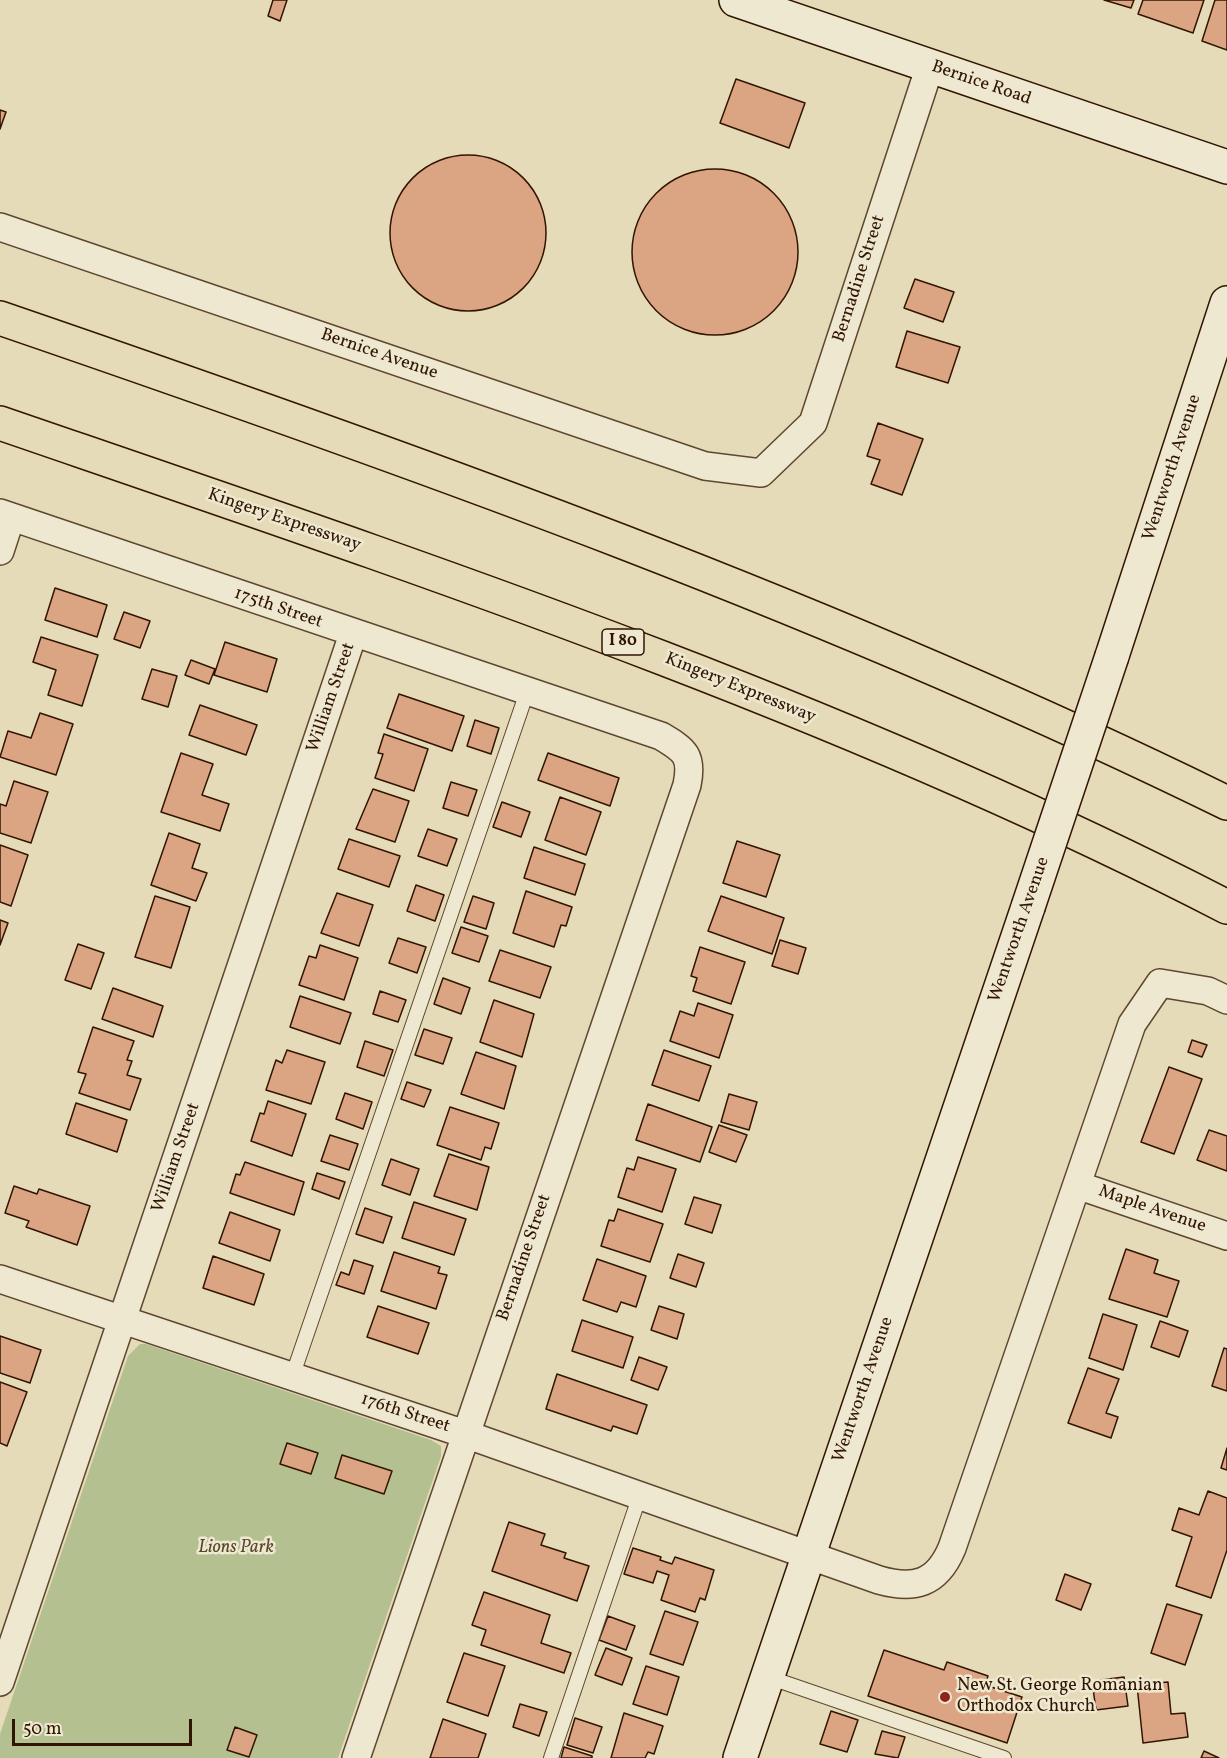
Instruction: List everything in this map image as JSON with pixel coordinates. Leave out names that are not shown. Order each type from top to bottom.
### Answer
[{"type":"highway","points":[[0,318],[273,412],[621,540],[953,676],[1227,803]]},
{"type":"highway","name":"Kingery Expressway","points":[[0,423],[618,640],[824,722],[1009,802],[1227,907]]},
{"type":"street","name":"Bernice Road","points":[[736,0],[1227,167]]},
{"type":"street","name":"Bernadine Street","points":[[761,473],[813,423],[930,66]]},
{"type":"street","name":"Bernice Avenue","points":[[0,226],[705,466],[761,473]]},
{"type":"street","name":"Wentworth Avenue","points":[[740,1758],[1028,907],[1227,303]]},
{"type":"street","points":[[0,551],[6,515]]},
{"type":"street","name":"175th Street","points":[[6,515],[353,634],[661,736],[680,747],[688,758]]},
{"type":"street","name":"William Street","points":[[0,1682],[353,634]]},
{"type":"street","name":"Bernadine Street","points":[[356,1758],[687,785],[690,771],[688,758]]},
{"type":"street","points":[[809,1555],[879,1580],[910,1585],[926,1581],[946,1564],[1132,1024],[1160,983],[1208,991],[1227,1000]]},
{"type":"street","name":"Maple Avenue","points":[[1077,1185],[1227,1236]]},
{"type":"street","name":"176th Street","points":[[0,1279],[465,1434],[809,1555]]},
{"type":"lane","points":[[292,1377],[527,692]]},
{"type":"lane","points":[[551,1758],[640,1495]]},
{"type":"lane","points":[[768,1677],[1004,1758]]},
{"type":"green space","name":"Lions Park","points":[[140,1344],[146,1344],[431,1440],[441,1446],[441,1456],[338,1758],[0,1758],[0,1734],[128,1356]]},
{"type":"building","points":[[273,0],[287,0],[280,21],[268,16]]},
{"type":"building","points":[[1104,0],[1134,0],[1131,8]]},
{"type":"building","points":[[1143,0],[1204,0],[1193,33],[1138,14]]},
{"type":"building","points":[[1215,0],[1227,0],[1227,50],[1202,41]]},
{"type":"building","points":[[736,79],[805,103],[789,148],[720,123]]},
{"type":"building","points":[[0,110],[6,112],[0,129]]},
{"type":"building","points":[[468,155],[498,161],[523,178],[540,203],[546,233],[540,263],[523,288],[498,305],[468,311],[438,305],[413,288],[396,263],[390,233],[396,203],[413,178],[438,161]]},
{"type":"building","points":[[715,169],[731,170],[747,175],[774,193],[792,220],[797,236],[797,268],[792,284],[774,311],[747,329],[731,334],[715,335],[699,334],[683,329],[656,311],[638,284],[633,268],[632,252],[633,236],[638,220],[656,193],[683,175],[699,170]]},
{"type":"building","points":[[915,279],[954,292],[943,322],[904,308]]},
{"type":"building","points":[[907,331],[960,347],[948,383],[896,367]]},
{"type":"building","points":[[878,423],[923,439],[902,495],[871,484],[880,460],[867,456]]},
{"type":"building","points":[[55,588],[107,605],[97,637],[45,620]]},
{"type":"building","points":[[124,612],[150,621],[140,648],[114,639]]},
{"type":"building","points":[[41,637],[98,655],[82,706],[48,695],[56,670],[33,662]]},
{"type":"building","points":[[225,642],[277,659],[267,692],[214,675]]},
{"type":"building","points":[[191,660],[215,669],[209,684],[185,675]]},
{"type":"building","points":[[152,669],[177,676],[168,707],[142,699]]},
{"type":"building","points":[[399,694],[464,716],[452,751],[387,728]]},
{"type":"building","points":[[200,705],[257,725],[246,755],[189,735]]},
{"type":"building","points":[[40,713],[73,724],[56,775],[0,757],[8,731],[31,738]]},
{"type":"building","points":[[475,720],[499,728],[491,754],[467,746]]},
{"type":"building","points":[[384,734],[428,749],[414,791],[375,778],[383,754],[378,753]]},
{"type":"building","points":[[181,753],[213,764],[202,795],[229,804],[220,831],[161,812]]},
{"type":"building","points":[[548,753],[619,778],[610,806],[538,780]]},
{"type":"building","points":[[14,781],[48,792],[31,843],[0,833],[0,804],[6,806]]},
{"type":"building","points":[[451,782],[477,790],[468,816],[443,808]]},
{"type":"building","points":[[373,789],[409,801],[395,842],[356,829]]},
{"type":"building","points":[[560,797],[601,812],[586,855],[545,840]]},
{"type":"building","points":[[502,802],[530,812],[521,837],[493,827]]},
{"type":"building","points":[[428,829],[457,839],[447,866],[418,856]]},
{"type":"building","points":[[169,833],[200,844],[192,868],[207,873],[196,901],[151,885]]},
{"type":"building","points":[[349,839],[400,856],[389,887],[338,869]]},
{"type":"building","points":[[737,841],[780,855],[766,897],[723,883]]},
{"type":"building","points":[[0,845],[28,855],[11,906],[0,902]]},
{"type":"building","points":[[534,847],[585,864],[575,895],[524,878]]},
{"type":"building","points":[[416,885],[444,895],[435,921],[407,911]]},
{"type":"building","points":[[526,891],[572,907],[566,926],[561,925],[554,947],[513,933]]},
{"type":"building","points":[[337,893],[373,905],[359,946],[321,933]]},
{"type":"building","points":[[155,896],[190,907],[171,968],[135,957]]},
{"type":"building","points":[[473,896],[494,903],[486,929],[464,922]]},
{"type":"building","points":[[721,896],[784,918],[772,954],[708,931]]},
{"type":"building","points":[[0,920],[8,923],[0,945]]},
{"type":"building","points":[[461,927],[488,936],[479,962],[452,953]]},
{"type":"building","points":[[398,938],[426,947],[417,973],[389,963]]},
{"type":"building","points":[[780,940],[806,948],[798,974],[772,966]]},
{"type":"building","points":[[78,944],[104,953],[91,989],[65,980]]},
{"type":"building","points":[[320,945],[358,958],[344,1000],[299,985],[309,956],[316,958]]},
{"type":"building","points":[[700,947],[745,962],[731,1004],[693,991],[697,978],[691,976]]},
{"type":"building","points":[[500,950],[551,967],[540,998],[489,981]]},
{"type":"building","points":[[443,978],[470,988],[461,1014],[434,1004]]},
{"type":"building","points":[[113,988],[163,1006],[153,1037],[102,1019]]},
{"type":"building","points":[[380,991],[406,1000],[398,1022],[373,1014]]},
{"type":"building","points":[[300,996],[351,1013],[340,1044],[290,1027]]},
{"type":"building","points":[[494,1000],[534,1014],[522,1057],[480,1042]]},
{"type":"building","points":[[698,1003],[733,1015],[719,1058],[670,1041],[680,1011],[694,1016]]},
{"type":"building","points":[[93,1027],[134,1041],[127,1060],[132,1061],[127,1075],[141,1079],[130,1110],[79,1093],[86,1074],[78,1072]]},
{"type":"building","points":[[424,1029],[452,1038],[443,1064],[415,1055]]},
{"type":"building","points":[[1192,1040],[1207,1045],[1202,1057],[1188,1052]]},
{"type":"building","points":[[365,1041],[393,1050],[384,1076],[357,1067]]},
{"type":"building","points":[[287,1050],[325,1062],[311,1104],[266,1090],[276,1060],[282,1063]]},
{"type":"building","points":[[664,1050],[711,1066],[699,1101],[652,1085]]},
{"type":"building","points":[[476,1052],[516,1066],[504,1109],[461,1094]]},
{"type":"building","points":[[1169,1067],[1202,1079],[1174,1154],[1141,1142]]},
{"type":"building","points":[[407,1082],[431,1090],[424,1107],[401,1099]]},
{"type":"building","points":[[345,1093],[372,1102],[363,1129],[336,1119]]},
{"type":"building","points":[[729,1094],[757,1102],[749,1130],[721,1122]]},
{"type":"building","points":[[268,1101],[306,1114],[292,1156],[251,1141],[260,1113],[264,1114]]},
{"type":"building","points":[[76,1103],[127,1120],[117,1152],[66,1134]]},
{"type":"building","points":[[648,1104],[712,1127],[700,1162],[636,1140]]},
{"type":"building","points":[[450,1107],[499,1123],[491,1149],[485,1147],[481,1160],[437,1145]]},
{"type":"building","points":[[719,1125],[747,1135],[736,1162],[709,1152]]},
{"type":"building","points":[[1209,1130],[1227,1136],[1227,1171],[1197,1160]]},
{"type":"building","points":[[330,1135],[358,1144],[349,1170],[321,1161]]},
{"type":"building","points":[[449,1154],[489,1167],[477,1210],[434,1196]]},
{"type":"building","points":[[638,1157],[676,1169],[662,1212],[618,1197],[627,1168],[634,1170]]},
{"type":"building","points":[[391,1159],[419,1169],[410,1195],[382,1185]]},
{"type":"building","points":[[245,1162],[304,1182],[294,1215],[230,1193],[236,1174],[240,1175]]},
{"type":"building","points":[[317,1173],[345,1182],[339,1199],[312,1189]]},
{"type":"building","points":[[14,1186],[37,1194],[39,1189],[90,1206],[77,1245],[26,1227],[29,1221],[5,1213]]},
{"type":"building","points":[[694,1197],[721,1205],[712,1233],[685,1224]]},
{"type":"building","points":[[414,1202],[466,1219],[454,1255],[402,1238]]},
{"type":"building","points":[[365,1208],[392,1217],[383,1243],[356,1234]]},
{"type":"building","points":[[618,1209],[663,1224],[650,1262],[601,1246],[609,1220],[614,1221]]},
{"type":"building","points":[[230,1212],[280,1230],[270,1261],[219,1243]]},
{"type":"building","points":[[1126,1249],[1158,1260],[1154,1273],[1179,1281],[1167,1317],[1109,1299]]},
{"type":"building","points":[[394,1252],[440,1267],[438,1273],[447,1275],[436,1309],[381,1291]]},
{"type":"building","points":[[678,1254],[704,1263],[696,1287],[670,1278]]},
{"type":"building","points":[[213,1256],[264,1274],[254,1305],[203,1288]]},
{"type":"building","points":[[597,1259],[646,1276],[636,1307],[621,1302],[617,1312],[583,1300]]},
{"type":"building","points":[[354,1260],[373,1266],[364,1294],[336,1285],[341,1272],[349,1275]]},
{"type":"building","points":[[378,1306],[429,1323],[418,1354],[367,1337]]},
{"type":"building","points":[[659,1306],[684,1314],[677,1339],[651,1330]]},
{"type":"building","points":[[1103,1314],[1137,1325],[1123,1370],[1089,1358]]},
{"type":"building","points":[[582,1320],[633,1337],[623,1368],[572,1351]]},
{"type":"building","points":[[1160,1321],[1188,1331],[1179,1357],[1151,1347]]},
{"type":"building","points":[[0,1336],[41,1350],[30,1383],[0,1373]]},
{"type":"building","points":[[1224,1348],[1227,1349],[1227,1391],[1212,1386]]},
{"type":"building","points":[[639,1357],[667,1367],[658,1390],[631,1380]]},
{"type":"building","points":[[1088,1368],[1119,1379],[1106,1413],[1118,1417],[1111,1438],[1068,1423]]},
{"type":"building","points":[[557,1374],[647,1405],[637,1434],[613,1426],[611,1431],[546,1409]]},
{"type":"building","points":[[0,1382],[27,1392],[7,1446],[0,1443]]},
{"type":"building","points":[[287,1443],[318,1453],[311,1474],[280,1464]]},
{"type":"building","points":[[1227,1448],[1227,1470],[1221,1468]]},
{"type":"building","points":[[342,1455],[392,1471],[384,1494],[335,1478]]},
{"type":"building","points":[[1208,1491],[1227,1498],[1227,1550],[1211,1598],[1176,1586],[1192,1537],[1172,1530],[1179,1508],[1199,1515]]},
{"type":"building","points":[[509,1522],[545,1534],[541,1545],[566,1553],[564,1558],[589,1566],[577,1601],[492,1571]]},
{"type":"building","points":[[633,1548],[661,1557],[660,1560],[672,1564],[675,1557],[714,1570],[705,1600],[700,1598],[695,1612],[661,1600],[669,1575],[657,1571],[653,1583],[624,1574]]},
{"type":"building","points":[[1065,1574],[1091,1584],[1081,1610],[1056,1600]]},
{"type":"building","points":[[484,1592],[550,1615],[541,1643],[571,1653],[564,1673],[481,1645],[486,1630],[472,1625]]},
{"type":"building","points":[[1167,1604],[1202,1615],[1185,1665],[1151,1653]]},
{"type":"building","points":[[665,1611],[698,1622],[683,1665],[650,1654]]},
{"type":"building","points":[[608,1616],[635,1626],[626,1650],[599,1640]]},
{"type":"building","points":[[606,1648],[632,1658],[622,1685],[595,1675]]},
{"type":"building","name":"New St. George Romanian Orthodox Church","points":[[884,1650],[944,1670],[947,1662],[988,1676],[985,1685],[1022,1697],[1007,1743],[868,1696]]},
{"type":"building","points":[[464,1653],[505,1666],[488,1716],[447,1702]]},
{"type":"building","points":[[646,1666],[679,1677],[667,1715],[633,1704]]},
{"type":"building","points":[[1124,1677],[1128,1706],[1096,1710],[1092,1681]]},
{"type":"building","points":[[1168,1682],[1171,1714],[1185,1713],[1188,1737],[1143,1743],[1137,1685]]},
{"type":"building","points":[[520,1704],[547,1712],[539,1736],[513,1727]]},
{"type":"building","points":[[831,1711],[858,1720],[847,1752],[820,1744]]},
{"type":"building","points":[[624,1713],[663,1726],[654,1754],[648,1752],[645,1758],[611,1758]]},
{"type":"building","points":[[575,1718],[602,1727],[593,1753],[567,1745]]},
{"type":"building","points":[[443,1719],[486,1734],[478,1758],[430,1758]]},
{"type":"building","points":[[235,1727],[257,1735],[249,1757],[227,1750]]},
{"type":"building","points":[[882,1731],[905,1737],[898,1758],[875,1754]]},
{"type":"building","points":[[564,1747],[592,1756],[592,1758],[561,1758]]},
{"type":"building","points":[[1204,1751],[1219,1758],[1201,1758]]},
{"type":"place","name":"New St. George Romanian Orthodox Church","points":[[945,1697]]}]
